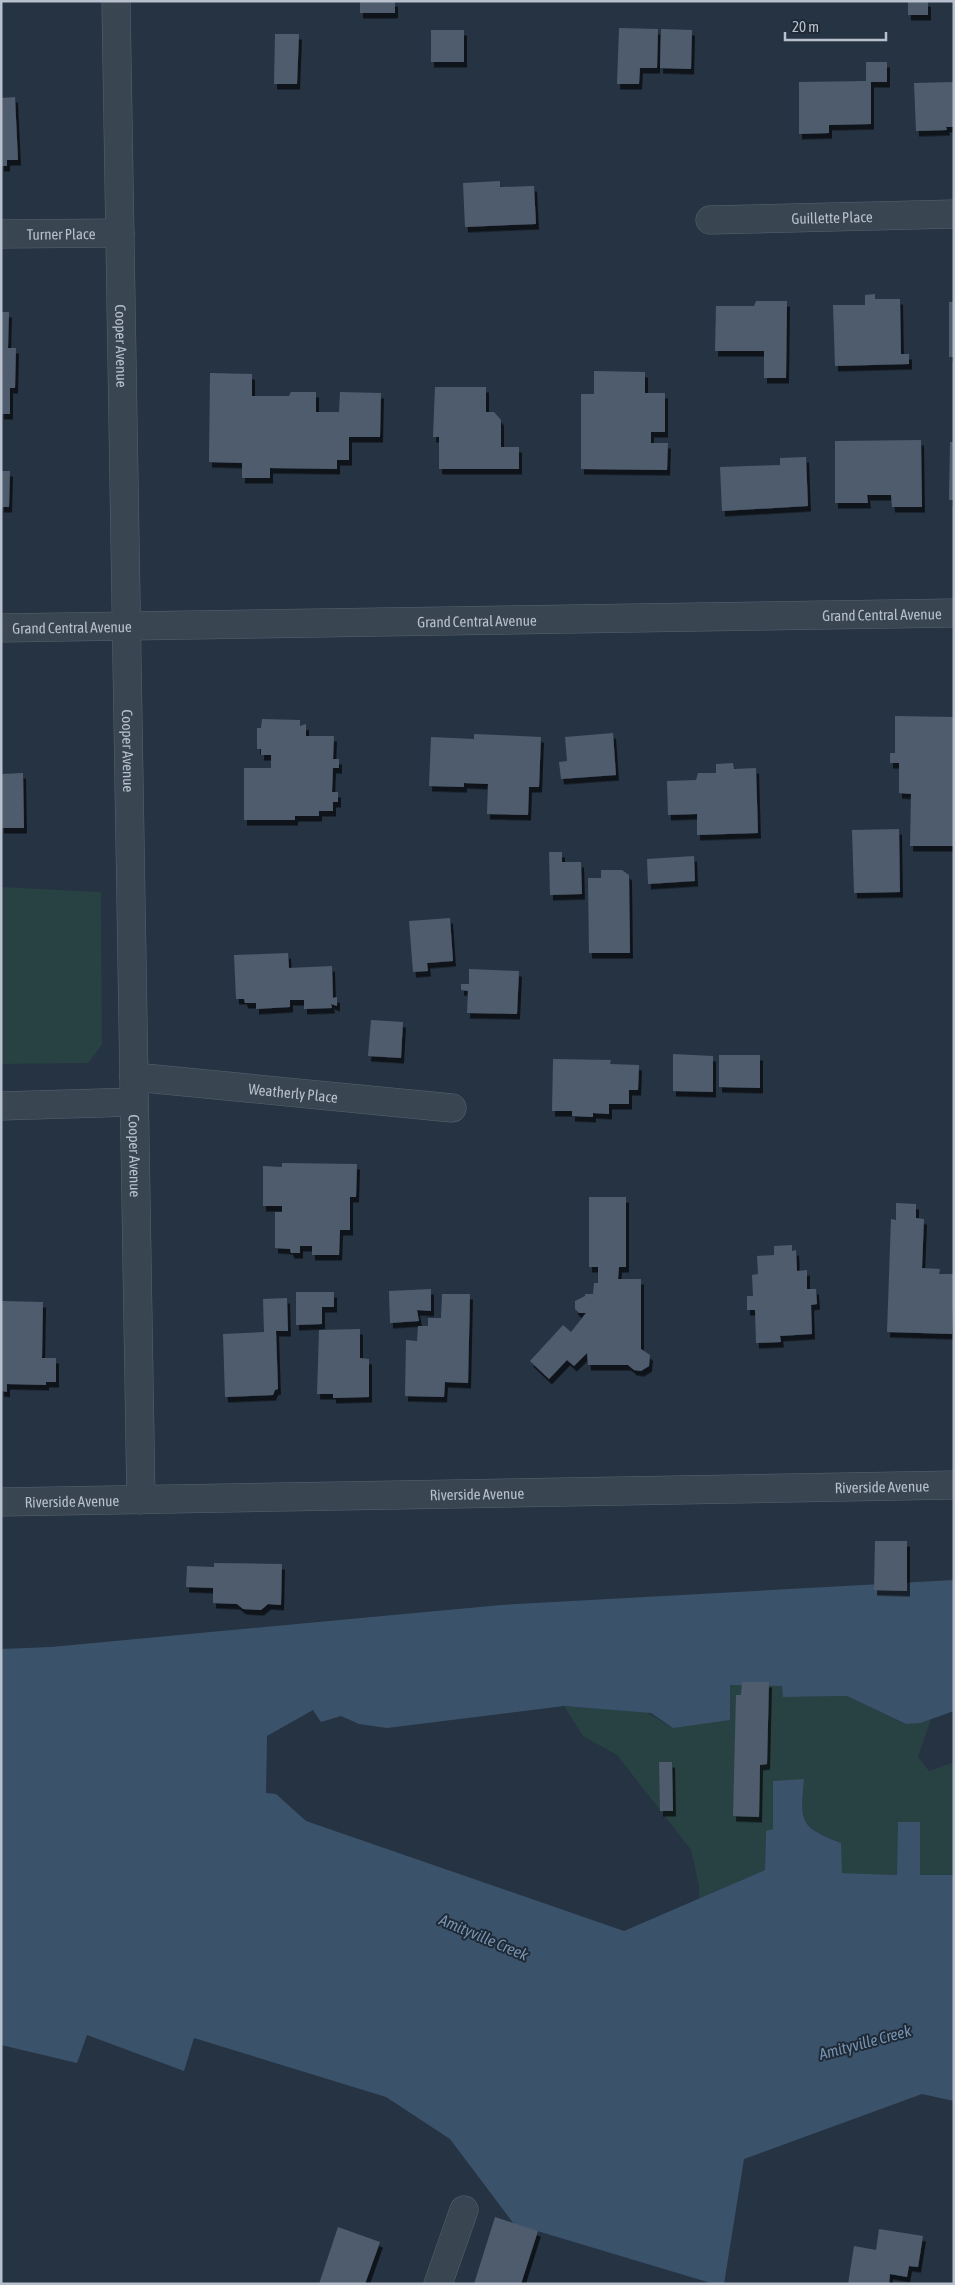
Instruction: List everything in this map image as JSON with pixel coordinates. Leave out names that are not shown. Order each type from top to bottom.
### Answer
[{"type":"street","name":"Cooper Avenue","points":[[116,1],[141,1500]]},
{"type":"street","name":"Guillette Place","points":[[710,220],[954,214]]},
{"type":"street","name":"Turner Place","points":[[1,234],[120,233]]},
{"type":"street","name":"Grand Central Avenue","points":[[1,628],[954,613]]},
{"type":"street","name":"Weatherly Place","points":[[1,1106],[134,1090],[452,1108]]},
{"type":"street","name":"Riverside Avenue","points":[[1,1502],[954,1485]]},
{"type":"street","points":[[438,2284],[464,2210]]},
{"type":"green space","points":[[1,887],[101,892],[102,1045],[88,1063],[1,1064]]},
{"type":"green space","points":[[730,1685],[782,1685],[784,1697],[847,1696],[906,1724],[931,1719],[918,1757],[929,1771],[954,1762],[954,1875],[920,1875],[919,1822],[899,1822],[897,1875],[841,1873],[841,1843],[811,1827],[803,1815],[804,1780],[773,1781],[773,1829],[766,1832],[765,1870],[699,1899],[699,1886],[691,1850],[617,1755],[583,1736],[564,1706],[646,1712],[673,1728]]},
{"type":"water","name":"Amityville Creek","points":[[954,1580],[954,1711],[920,1723],[906,1724],[847,1696],[783,1697],[782,1686],[730,1685],[730,1720],[673,1728],[651,1713],[564,1706],[387,1728],[359,1724],[341,1716],[321,1722],[313,1710],[267,1736],[266,1793],[276,1794],[306,1821],[624,1931],[765,1870],[766,1831],[773,1829],[773,1781],[804,1779],[802,1805],[806,1822],[817,1832],[841,1843],[842,1873],[897,1875],[898,1822],[920,1822],[920,1875],[954,1875],[954,2101],[922,2094],[744,2159],[724,2284],[714,2284],[514,2224],[450,2139],[386,2097],[194,2038],[184,2071],[87,2035],[77,2063],[1,2045],[1,1649],[51,1647],[501,1605]]},
{"type":"building","points":[[360,1],[395,1],[395,13],[360,13]]},
{"type":"building","points":[[908,1],[928,1],[928,15],[908,15]]},
{"type":"building","points":[[619,28],[658,29],[657,68],[640,68],[639,84],[617,84]]},
{"type":"building","points":[[661,29],[692,30],[691,69],[660,68]]},
{"type":"building","points":[[431,30],[464,30],[464,62],[431,62]]},
{"type":"building","points":[[275,34],[299,34],[297,84],[274,84]]},
{"type":"building","points":[[866,62],[887,62],[887,82],[871,82],[871,124],[829,125],[829,133],[799,134],[799,82],[866,81]]},
{"type":"building","points":[[954,82],[954,127],[946,127],[947,130],[916,131],[914,83]]},
{"type":"building","points":[[15,97],[18,160],[7,160],[7,166],[1,166],[1,98]]},
{"type":"building","points":[[500,181],[500,187],[534,186],[536,224],[465,227],[463,183]]},
{"type":"building","points":[[875,294],[875,299],[900,299],[901,354],[909,354],[909,364],[835,366],[833,305],[865,305],[865,295]]},
{"type":"building","points":[[756,301],[787,301],[786,378],[764,378],[764,351],[715,351],[716,306],[754,306]]},
{"type":"building","points":[[949,302],[954,302],[954,357],[949,357]]},
{"type":"building","points":[[1,312],[9,312],[8,348],[16,348],[15,388],[10,388],[10,414],[1,414]]},
{"type":"building","points":[[594,371],[645,372],[645,393],[665,393],[665,432],[651,432],[651,443],[668,443],[667,470],[581,469],[581,394],[594,394]]},
{"type":"building","points":[[210,373],[252,374],[252,396],[289,396],[291,392],[316,392],[316,412],[339,412],[340,392],[381,393],[380,437],[349,437],[349,460],[337,460],[337,469],[270,468],[270,478],[242,478],[242,463],[209,462]]},
{"type":"building","points":[[435,387],[486,387],[486,412],[494,412],[501,420],[501,447],[519,447],[519,469],[439,469],[439,437],[433,437]]},
{"type":"building","points":[[921,440],[922,507],[892,507],[891,495],[867,495],[868,503],[835,503],[835,441]]},
{"type":"building","points":[[950,442],[954,442],[954,500],[949,500]]},
{"type":"building","points":[[806,457],[808,506],[722,511],[720,467],[780,465],[780,458]]},
{"type":"building","points":[[1,471],[10,471],[9,507],[1,507]]},
{"type":"building","points":[[895,716],[954,717],[954,846],[910,846],[911,794],[899,793],[899,763],[890,763],[890,753],[895,753]]},
{"type":"building","points":[[262,719],[300,720],[300,726],[306,724],[306,736],[334,736],[333,759],[339,759],[339,768],[333,768],[332,792],[338,792],[338,802],[333,802],[333,811],[319,811],[319,816],[295,816],[295,820],[244,820],[244,768],[271,768],[271,755],[261,755],[261,749],[257,749],[257,728],[261,728]]},
{"type":"building","points":[[613,733],[616,775],[561,779],[559,762],[567,761],[565,737]]},
{"type":"building","points":[[474,734],[541,737],[539,787],[529,787],[528,815],[487,814],[488,784],[464,783],[464,787],[429,786],[431,737],[474,739]]},
{"type":"building","points":[[733,763],[734,769],[756,768],[758,833],[697,835],[697,814],[668,815],[667,781],[696,780],[698,773],[716,773],[716,764]]},
{"type":"building","points":[[23,773],[24,828],[1,828],[1,774]]},
{"type":"building","points":[[899,829],[900,892],[854,893],[852,830]]},
{"type":"building","points":[[549,852],[562,852],[562,862],[581,862],[582,894],[550,895]]},
{"type":"building","points":[[694,856],[695,881],[648,884],[647,859]]},
{"type":"building","points":[[601,870],[622,870],[629,875],[630,953],[589,953],[588,878],[601,878]]},
{"type":"building","points":[[450,918],[453,961],[427,963],[428,971],[413,972],[409,921]]},
{"type":"building","points":[[288,953],[289,968],[332,966],[333,998],[337,997],[337,1006],[331,1004],[332,1008],[304,1009],[304,1000],[290,1000],[290,1007],[256,1009],[256,1003],[245,1003],[244,999],[236,999],[234,955]]},
{"type":"building","points":[[469,969],[519,971],[517,1014],[467,1013],[468,991],[461,990],[461,984],[469,984]]},
{"type":"building","points":[[371,1020],[403,1022],[401,1058],[368,1056]]},
{"type":"building","points":[[673,1054],[713,1056],[713,1092],[673,1091]]},
{"type":"building","points":[[719,1055],[760,1055],[760,1088],[719,1087]]},
{"type":"building","points":[[553,1059],[611,1060],[610,1064],[639,1065],[638,1090],[629,1090],[629,1104],[609,1104],[609,1114],[593,1113],[593,1117],[572,1116],[572,1111],[552,1111]]},
{"type":"building","points":[[282,1163],[357,1164],[356,1197],[350,1197],[350,1230],[340,1230],[339,1255],[312,1255],[312,1246],[300,1246],[300,1253],[291,1253],[290,1249],[275,1248],[275,1212],[282,1212],[282,1206],[263,1206],[263,1166],[282,1167]]},
{"type":"building","points":[[589,1197],[626,1197],[626,1267],[619,1267],[618,1279],[641,1279],[641,1349],[650,1355],[649,1366],[641,1371],[634,1370],[628,1365],[588,1365],[587,1353],[574,1366],[567,1360],[549,1379],[530,1361],[563,1325],[571,1332],[586,1313],[579,1313],[575,1309],[575,1301],[585,1296],[585,1294],[593,1294],[594,1283],[598,1283],[598,1267],[589,1267]]},
{"type":"building","points":[[896,1203],[916,1204],[916,1218],[924,1219],[922,1268],[940,1269],[939,1274],[954,1274],[952,1334],[887,1332],[891,1219],[896,1220]]},
{"type":"building","points":[[792,1245],[792,1251],[796,1250],[797,1271],[807,1270],[807,1289],[816,1289],[817,1304],[811,1305],[812,1334],[780,1336],[781,1342],[756,1343],[755,1310],[747,1310],[747,1296],[753,1296],[752,1275],[758,1274],[757,1256],[774,1255],[774,1246]]},
{"type":"building","points":[[431,1289],[431,1311],[417,1310],[419,1321],[390,1323],[389,1291]]},
{"type":"building","points":[[296,1292],[334,1292],[334,1307],[322,1307],[322,1324],[296,1325]]},
{"type":"building","points":[[442,1294],[470,1294],[468,1383],[445,1382],[444,1397],[405,1396],[406,1340],[417,1341],[418,1326],[428,1326],[428,1318],[441,1318]]},
{"type":"building","points":[[287,1298],[288,1331],[276,1331],[278,1389],[275,1390],[273,1395],[225,1397],[223,1334],[264,1332],[263,1299]]},
{"type":"building","points":[[2,1301],[43,1302],[42,1358],[56,1358],[56,1382],[46,1382],[46,1385],[7,1384],[7,1392],[1,1391]]},
{"type":"building","points":[[360,1329],[360,1358],[369,1359],[369,1397],[333,1398],[333,1394],[317,1394],[319,1330]]},
{"type":"building","points":[[875,1541],[907,1541],[907,1591],[874,1590]]},
{"type":"building","points":[[214,1563],[282,1564],[281,1605],[268,1604],[261,1610],[243,1609],[237,1604],[213,1603],[213,1588],[186,1587],[187,1566],[214,1567]]},
{"type":"building","points":[[742,1682],[769,1682],[767,1764],[760,1765],[759,1817],[733,1816],[736,1695],[741,1695]]},
{"type":"building","points":[[659,1762],[672,1762],[673,1811],[660,1811]]},
{"type":"building","points":[[495,2217],[538,2231],[521,2284],[474,2284]]},
{"type":"building","points":[[338,2227],[380,2242],[365,2284],[319,2284]]},
{"type":"building","points":[[879,2229],[923,2236],[918,2267],[909,2266],[907,2277],[890,2274],[889,2284],[848,2284],[854,2246],[876,2250]]}]
